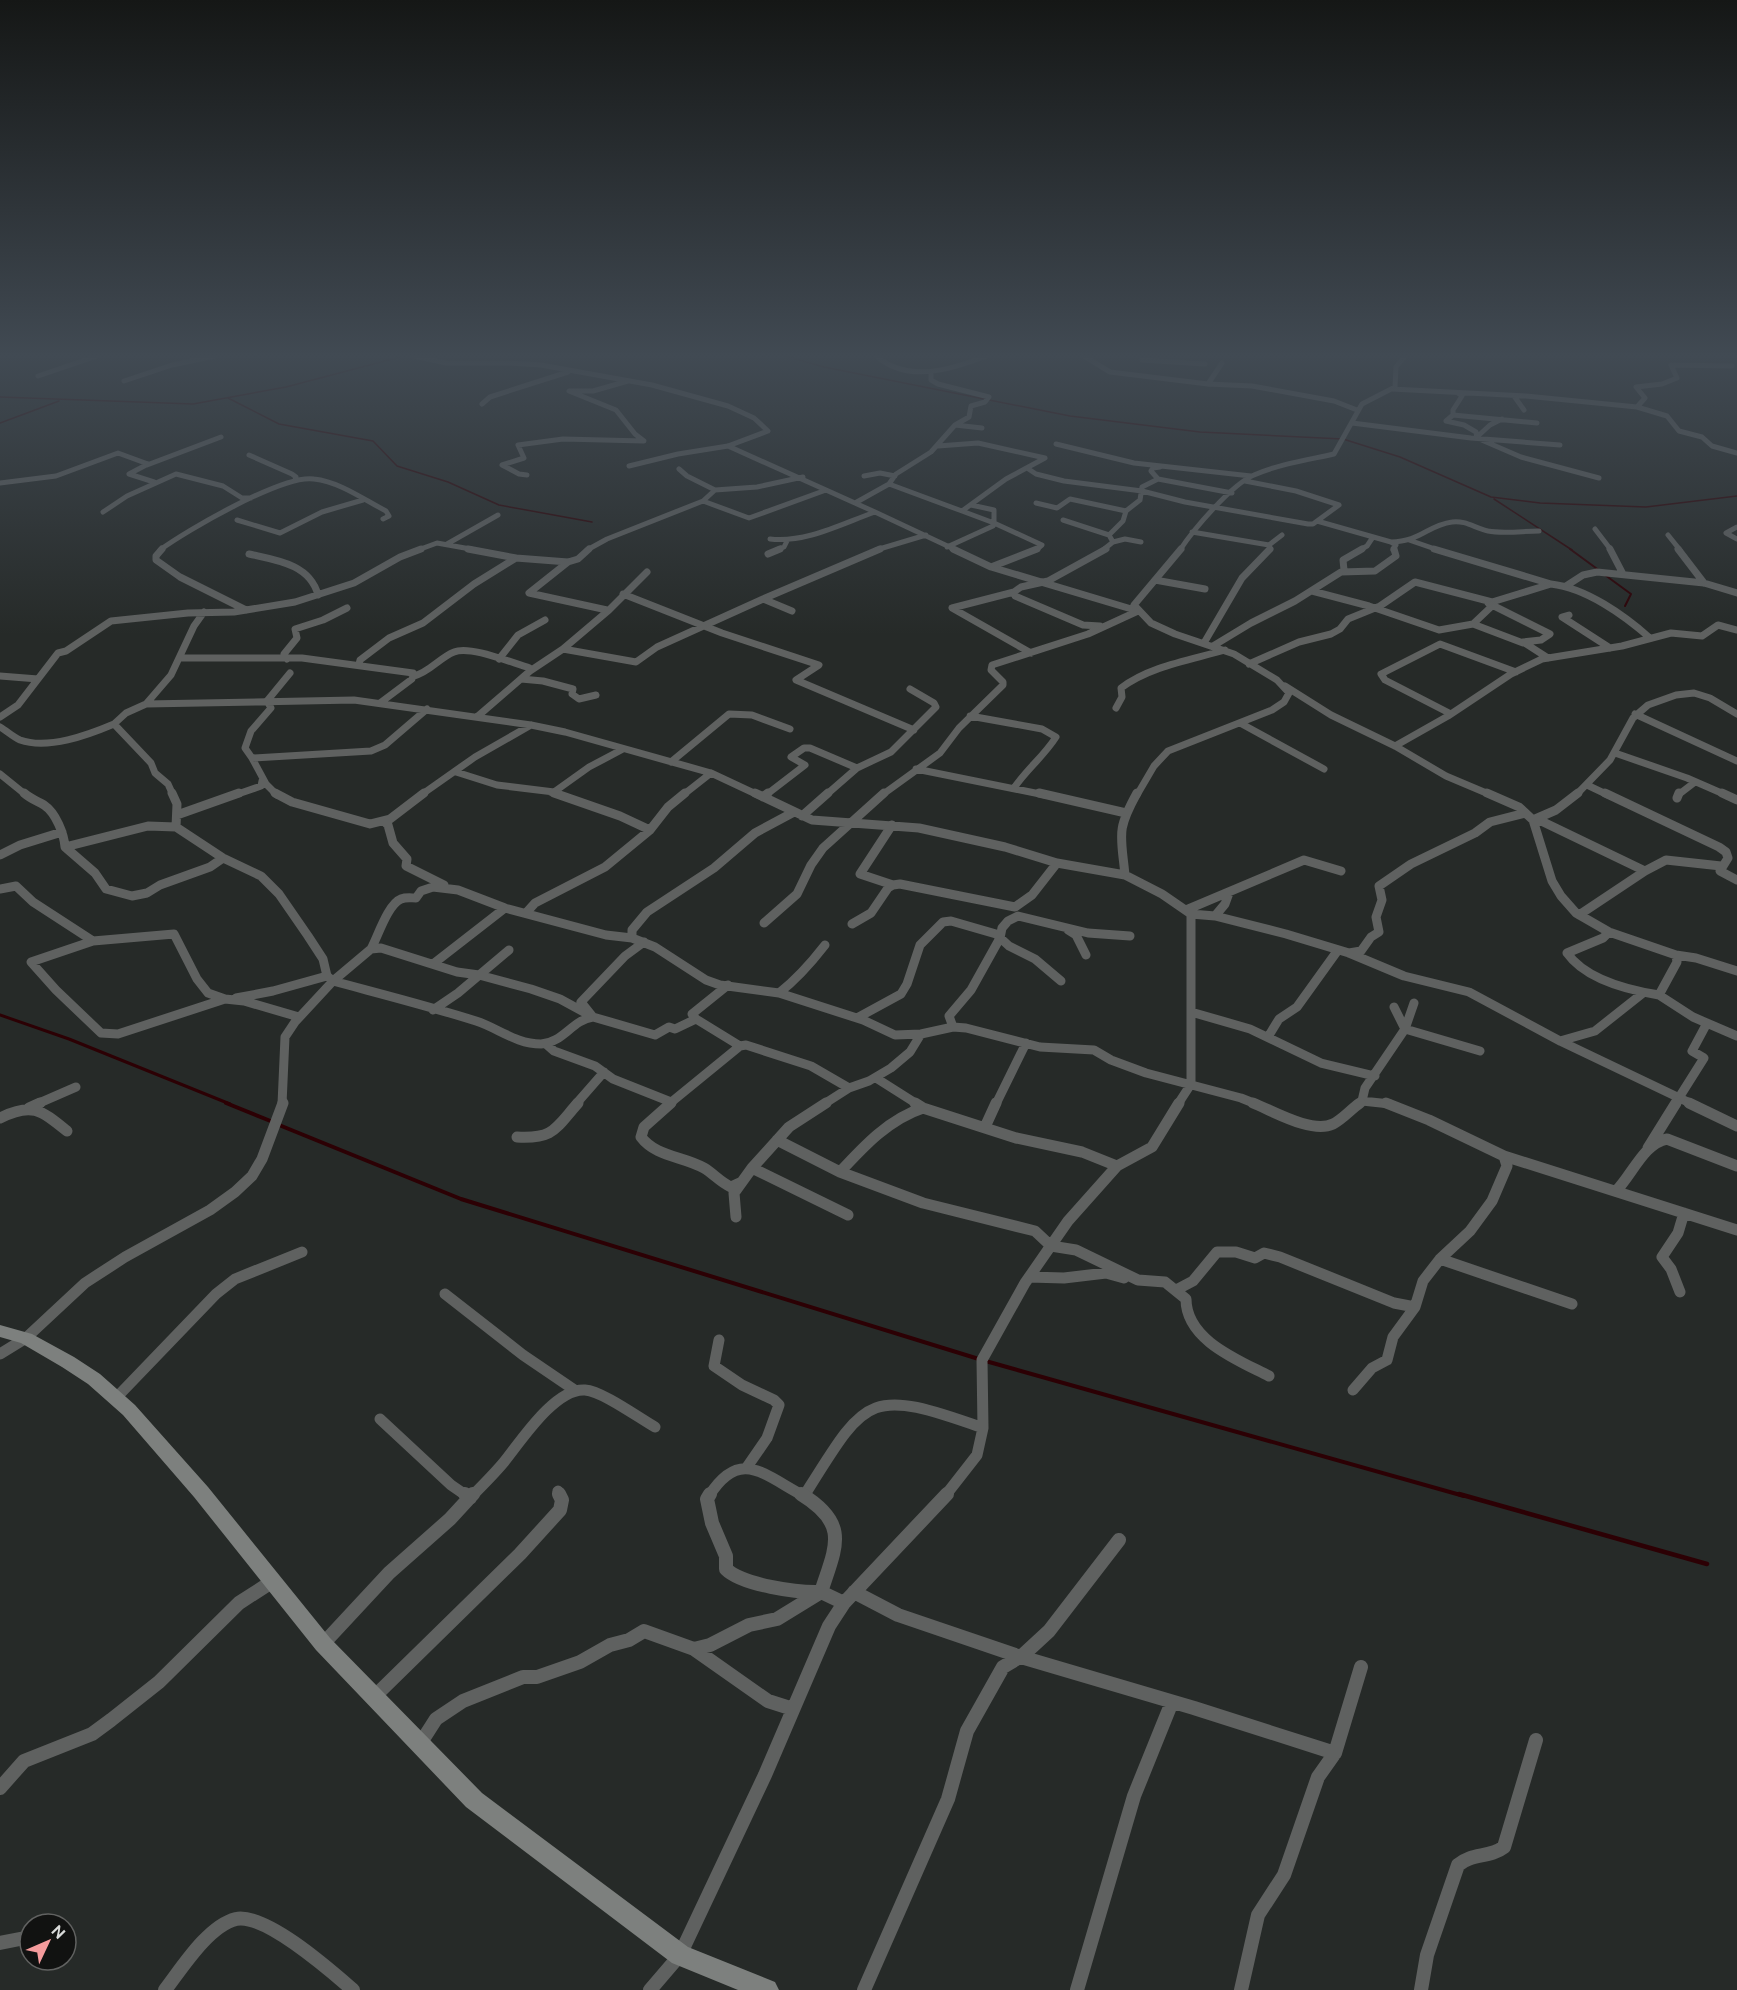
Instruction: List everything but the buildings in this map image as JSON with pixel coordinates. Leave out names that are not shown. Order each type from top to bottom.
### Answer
[{"type":"street","points":[[154,482],[129,474],[190,449]]},
{"type":"street","points":[[520,449],[524,458],[502,465],[526,475]]},
{"type":"street","points":[[629,466],[710,449]]},
{"type":"street","points":[[735,449],[803,477],[991,567],[1138,611]]},
{"type":"street","points":[[855,503],[889,484],[895,476],[934,449]]},
{"type":"street","points":[[963,511],[1006,479],[1045,458],[1003,449]]},
{"type":"street","points":[[1027,468],[1034,474],[1063,481],[1143,492],[1308,524],[1317,521],[1340,505],[1248,479],[1111,458],[1075,449]]},
{"type":"street","points":[[1337,449],[1334,454],[1276,467],[1248,479],[1192,532],[1175,558],[1134,605],[1138,611],[1157,625],[1225,650],[1331,715],[1395,746],[1446,776],[1504,799],[1535,820],[1645,871]]},
{"type":"street","points":[[1497,449],[1537,464],[1599,478]]},
{"type":"street","points":[[1722,449],[1737,453]]},
{"type":"street","points":[[0,483],[56,476],[111,454],[132,457],[146,462],[147,465]]},
{"type":"street","points":[[249,454],[292,474],[296,477],[295,480]]},
{"type":"street","points":[[1158,479],[1151,471],[1153,468],[1166,466]]},
{"type":"street","points":[[679,469],[687,476],[716,490],[767,485],[803,477]]},
{"type":"street","points":[[864,476],[880,473],[895,476]]},
{"type":"street","points":[[103,512],[154,482],[172,475],[183,474],[223,486],[242,498],[251,498]]},
{"type":"street","points":[[246,610],[171,572],[156,560],[156,556],[192,528],[251,498],[295,480],[315,478],[341,487],[386,511],[389,516],[383,519]]},
{"type":"street","points":[[1108,535],[1123,521],[1126,511],[1140,500],[1142,487],[1158,479],[1232,493]]},
{"type":"street","points":[[889,484],[994,523],[1042,545],[1035,551],[991,567]]},
{"type":"street","points":[[607,610],[529,593],[529,591],[568,562],[578,559],[591,547],[703,501],[716,490]]},
{"type":"street","points":[[703,501],[749,518],[826,490]]},
{"type":"street","points":[[1036,502],[1057,508],[1070,499],[1126,511]]},
{"type":"street","points":[[237,520],[280,533],[322,512],[363,500]]},
{"type":"street","points":[[947,547],[976,536],[993,526],[994,510],[971,505]]},
{"type":"street","points":[[770,539],[787,541],[804,538],[875,512]]},
{"type":"street","points":[[447,544],[463,533],[488,523],[498,515]]},
{"type":"street","points":[[1063,520],[1108,535],[1113,542]]},
{"type":"street","points":[[1208,645],[1312,591],[1344,570],[1375,571],[1396,556],[1393,550],[1396,544],[1317,521]]},
{"type":"street","points":[[1391,542],[1409,540],[1427,533],[1438,525],[1452,522],[1467,523],[1488,531],[1539,531]]},
{"type":"street","points":[[1737,527],[1726,534],[1737,539]]},
{"type":"street","points":[[1595,529],[1616,555],[1623,574]]},
{"type":"street","points":[[1192,532],[1269,545],[1282,535]]},
{"type":"street","points":[[563,649],[636,662],[657,648],[704,625],[833,567],[884,547],[926,535]]},
{"type":"street","points":[[1668,535],[1704,583]]},
{"type":"street","points":[[1344,570],[1343,560],[1367,546],[1373,537]]},
{"type":"street","points":[[1030,653],[952,608],[1014,592],[1036,582],[1048,581],[1109,548],[1113,542],[1125,539],[1141,542]]},
{"type":"street","points":[[1409,540],[1463,559],[1524,574],[1551,584],[1566,586],[1611,609],[1650,638]]},
{"type":"street","points":[[768,554],[784,547],[787,541]]},
{"type":"street","points":[[0,717],[22,704],[58,653],[66,651],[111,621],[246,610],[295,602],[354,583],[411,552],[437,543],[516,558],[568,562]]},
{"type":"street","points":[[1208,645],[1242,578],[1256,561],[1270,550],[1269,545]]},
{"type":"street","points":[[249,554],[307,573],[318,589],[318,595]]},
{"type":"street","points":[[359,664],[360,660],[389,638],[423,623],[474,584],[516,558]]},
{"type":"street","points":[[478,716],[530,671],[563,649],[647,572]]},
{"type":"street","points":[[1566,586],[1584,575],[1597,572],[1704,583],[1737,593],[1737,586]]},
{"type":"street","points":[[1155,580],[1205,589]]},
{"type":"street","points":[[1249,664],[1299,642],[1331,634],[1340,629],[1348,619],[1374,609],[1415,582],[1489,604],[1534,624],[1550,634],[1541,640],[1523,643]]},
{"type":"street","points":[[1473,624],[1489,604],[1551,584]]},
{"type":"street","points":[[1312,591],[1440,630],[1473,624],[1523,643],[1548,658]]},
{"type":"street","points":[[1014,592],[1015,596],[1083,625],[1106,626]]},
{"type":"street","points":[[623,594],[723,633],[819,665],[796,680],[914,730]]},
{"type":"street","points":[[763,599],[792,610]]},
{"type":"street","points":[[287,659],[284,654],[297,638],[295,629],[323,620],[347,608]]},
{"type":"street","points":[[764,923],[797,894],[823,848],[875,800],[940,753],[970,716],[1003,685],[990,666],[1106,626],[1138,611]]},
{"type":"street","points":[[146,704],[149,697],[171,675],[181,658],[193,624],[204,612]]},
{"type":"street","points":[[1569,615],[1562,617],[1610,648]]},
{"type":"street","points":[[499,659],[518,635],[545,620]]},
{"type":"street","points":[[1395,746],[1451,714],[1516,672],[1548,658],[1610,648],[1671,633],[1700,636],[1718,625],[1737,630]]},
{"type":"street","points":[[1451,714],[1385,680],[1381,674],[1397,662],[1425,654],[1440,644],[1516,672]]},
{"type":"street","points":[[380,703],[414,676],[422,674],[459,650],[471,649],[527,666],[530,671]]},
{"type":"street","points":[[1116,708],[1122,697],[1121,688],[1124,685],[1154,672],[1225,650]]},
{"type":"street","points":[[181,658],[302,658],[408,671],[414,676]]},
{"type":"street","points":[[267,701],[290,672]]},
{"type":"street","points":[[0,676],[38,679]]},
{"type":"street","points":[[521,679],[543,681],[573,689],[572,694],[579,699],[596,695]]},
{"type":"street","points":[[1284,704],[1289,693],[1285,685]]},
{"type":"street","points":[[632,938],[632,930],[647,912],[714,868],[755,833],[798,814],[857,768],[891,752],[936,707],[934,703],[910,689]]},
{"type":"street","points":[[1535,820],[1550,816],[1587,785],[1615,753],[1635,714],[1673,697],[1692,693],[1707,697],[1737,714]]},
{"type":"street","points":[[0,727],[17,739],[27,742],[75,736],[114,724],[126,713],[146,704],[354,700],[478,716],[565,732],[711,773],[798,814],[828,822],[892,825],[964,838],[1056,862],[1125,875],[1188,912],[1215,916],[1338,950],[1404,976],[1469,992],[1560,1041],[1737,1126]]},
{"type":"street","points":[[267,701],[271,708],[265,720],[252,730],[246,740],[245,748],[262,781],[283,799],[301,808],[335,813],[366,824],[397,816],[406,806],[475,757],[531,725]]},
{"type":"street","points":[[1125,875],[1121,828],[1126,813],[1143,783],[1164,754],[1177,746],[1284,704],[1311,702]]},
{"type":"street","points":[[252,758],[371,751],[385,745],[427,710]]},
{"type":"street","points":[[671,762],[729,714],[739,711],[790,729]]},
{"type":"street","points":[[1635,714],[1737,760]]},
{"type":"street","points":[[970,716],[1042,729],[1056,737],[1043,757],[1028,768],[1014,788]]},
{"type":"street","points":[[1240,723],[1324,769]]},
{"type":"street","points":[[114,724],[118,731],[151,763],[155,773],[168,784],[177,804],[176,827]]},
{"type":"street","points":[[763,797],[805,765],[791,758],[804,748],[810,748],[857,768]]},
{"type":"street","points":[[550,792],[623,749]]},
{"type":"street","points":[[1615,753],[1737,800]]},
{"type":"street","points":[[916,769],[1126,813]]},
{"type":"street","points":[[456,772],[497,785],[550,792],[620,816],[650,830]]},
{"type":"street","points":[[526,913],[535,903],[605,867],[650,830],[668,807],[711,773]]},
{"type":"street","points":[[0,774],[33,801],[46,806],[62,832],[65,847],[95,873],[106,889],[118,894],[132,896],[147,893],[160,885],[210,867],[223,858]]},
{"type":"street","points":[[177,815],[244,793],[261,786],[262,781]]},
{"type":"street","points":[[1677,798],[1678,794],[1695,782]]},
{"type":"street","points":[[1587,785],[1719,847],[1726,852],[1728,858],[1720,866]]},
{"type":"street","points":[[1348,953],[1361,951],[1371,937],[1379,932],[1376,917],[1382,900],[1379,886],[1411,864],[1475,833],[1490,822],[1525,813]]},
{"type":"street","points":[[1535,820],[1552,881],[1561,896],[1579,915],[1609,932],[1676,955],[1696,958],[1737,971]]},
{"type":"street","points":[[384,821],[388,825],[393,843],[407,860],[406,866],[505,908],[606,935],[644,942],[695,975],[720,985],[779,993],[857,1018],[895,1035],[921,1034],[953,1027],[1040,1047],[1094,1050],[1111,1060],[1146,1073],[1241,1098],[1295,1121],[1318,1127],[1333,1124],[1362,1101],[1365,1088],[1406,1029],[1414,1003]]},
{"type":"street","points":[[892,825],[860,874],[893,885]]},
{"type":"street","points":[[65,847],[148,826],[176,827],[223,858],[261,876],[279,894],[323,959],[330,979]]},
{"type":"street","points":[[0,855],[20,845],[62,832]]},
{"type":"street","points":[[1188,912],[1304,860],[1341,871]]},
{"type":"street","points":[[1579,915],[1645,871],[1666,860],[1720,866]]},
{"type":"street","points":[[852,924],[871,913],[888,888],[900,884],[1015,907],[1032,895],[1056,862]]},
{"type":"street","points":[[1720,866],[1720,871],[1737,880]]},
{"type":"street","points":[[0,889],[16,886],[33,902],[93,941]]},
{"type":"street","points":[[371,950],[386,921],[388,910],[399,899],[416,898],[421,891],[434,886],[458,890]]},
{"type":"street","points":[[1215,916],[1225,904],[1230,893]]},
{"type":"street","points":[[1015,907],[1018,916]]},
{"type":"street","points":[[433,964],[505,908]]},
{"type":"street","points":[[650,1990],[680,1955],[829,1626],[844,1603],[966,1472],[977,1455],[983,1428],[982,1360],[1029,1277],[1068,1221],[1117,1166],[1152,1147],[1191,1084],[1188,912]]},
{"type":"street","points":[[953,1027],[948,1022],[949,1016],[971,990],[1000,938],[1002,928],[1008,921],[1018,916],[1088,933],[1130,936]]},
{"type":"street","points":[[857,1018],[901,994],[907,984],[920,945],[943,922],[951,921],[996,934],[1009,946],[1035,959],[1061,981]]},
{"type":"street","points":[[1063,928],[1076,935],[1086,955]]},
{"type":"street","points":[[1609,932],[1603,938],[1569,951],[1568,956],[1573,963],[1602,978],[1643,993],[1659,995],[1663,1000],[1737,1036]]},
{"type":"street","points":[[299,1017],[244,1001],[227,999],[208,993],[197,979],[174,934],[93,941],[31,962],[55,992],[75,1007],[101,1033],[118,1034],[227,999],[330,979],[479,1022],[499,1034],[520,1041],[546,1044],[562,1037],[572,1024],[586,1017],[593,1017]]},
{"type":"street","points":[[593,1017],[581,1002],[625,956],[644,942]]},
{"type":"street","points":[[779,993],[800,977],[803,968],[825,945]]},
{"type":"street","points":[[0,1354],[26,1338],[85,1283],[125,1257],[210,1210],[252,1176],[262,1159],[281,1108],[286,1075],[283,1053],[285,1037],[330,979],[371,950],[381,948],[457,972],[479,975],[560,999],[593,1017],[655,1035],[669,1027],[675,1029],[696,1019]]},
{"type":"street","points":[[433,1010],[452,998],[509,950]]},
{"type":"street","points":[[1268,1036],[1279,1019],[1297,1007],[1338,950]]},
{"type":"street","points":[[1659,995],[1677,962],[1676,955]]},
{"type":"street","points":[[728,985],[692,1014],[696,1019],[740,1046]]},
{"type":"street","points":[[1560,1041],[1595,1031],[1643,993]]},
{"type":"street","points":[[1394,1007],[1406,1029],[1480,1051]]},
{"type":"street","points":[[1191,1012],[1268,1036],[1321,1062],[1375,1076]]},
{"type":"street","points":[[1616,1191],[1632,1174],[1704,1058],[1692,1051],[1707,1023]]},
{"type":"street","points":[[736,1216],[734,1193],[752,1168],[789,1127],[849,1088],[860,1086],[876,1078],[905,1056],[919,1040],[921,1034]]},
{"type":"street","points":[[985,1127],[1026,1043]]},
{"type":"street","points":[[546,1044],[554,1051],[596,1066],[613,1079],[671,1102]]},
{"type":"street","points":[[742,1182],[731,1187],[702,1166],[668,1155],[644,1143],[641,1137],[644,1127],[740,1046],[746,1045],[811,1066],[849,1088]]},
{"type":"street","points":[[517,1137],[536,1138],[552,1133],[604,1072]]},
{"type":"street","points":[[876,1078],[923,1108],[1032,1142],[1082,1152],[1117,1166]]},
{"type":"street","points":[[29,1108],[76,1087]]},
{"type":"street","points":[[1362,1101],[1387,1103],[1429,1120],[1504,1156],[1570,1179],[1616,1191],[1737,1230]]},
{"type":"street","points":[[0,1118],[19,1108],[29,1108],[45,1114],[67,1131]]},
{"type":"street","points":[[840,1172],[865,1145],[898,1120],[923,1108]]},
{"type":"street","points":[[1648,1148],[1659,1139],[1667,1139],[1737,1166]]},
{"type":"street","points":[[777,1140],[840,1172],[923,1203],[1035,1231],[1051,1246],[1076,1250],[1138,1280],[1165,1282],[1186,1299],[1187,1314],[1198,1330],[1217,1347],[1269,1376]]},
{"type":"street","points":[[1353,1390],[1372,1368],[1387,1360],[1393,1337],[1415,1307],[1423,1281],[1440,1259],[1470,1231],[1492,1201],[1507,1166],[1504,1156]]},
{"type":"street","points":[[752,1168],[848,1215]]},
{"type":"street","points":[[1680,1292],[1671,1269],[1662,1257],[1678,1233],[1684,1213]]},
{"type":"street","points":[[116,1398],[216,1294],[236,1279],[302,1252]]},
{"type":"street","points":[[1176,1290],[1193,1281],[1217,1252],[1236,1252],[1255,1258],[1264,1253],[1280,1257],[1394,1303],[1415,1307]]},
{"type":"street","points":[[1440,1259],[1572,1304]]},
{"type":"street","points":[[1029,1277],[1064,1278],[1106,1273],[1123,1278],[1130,1276]]},
{"type":"street","points":[[445,1294],[523,1355],[576,1390]]},
{"type":"street","points":[[0,1331],[26,1338],[94,1379],[116,1398],[201,1491],[323,1644],[474,1800],[680,1955],[767,1990]]},
{"type":"street","points":[[719,1340],[714,1365],[741,1385],[774,1400],[779,1405],[767,1438],[747,1467]]},
{"type":"street","points":[[323,1644],[389,1574],[470,1498],[502,1464],[542,1415],[565,1395],[585,1389],[606,1398],[655,1427]]},
{"type":"street","points":[[804,1496],[848,1429],[865,1411],[874,1406],[895,1404],[916,1406],[983,1428]]},
{"type":"street","points":[[380,1419],[452,1485],[470,1498]]},
{"type":"street","points":[[694,1649],[710,1645],[749,1625],[777,1619],[821,1592],[837,1535],[830,1518],[804,1496],[747,1467],[731,1470],[718,1480],[707,1499],[712,1523],[726,1556],[726,1569],[731,1574],[757,1583],[806,1593],[821,1592],[844,1603]]},
{"type":"street","points":[[374,1697],[520,1554],[560,1510],[562,1500],[558,1491]]},
{"type":"street","points":[[864,1990],[948,1799],[967,1731],[1003,1667],[1011,1660],[1021,1657],[1046,1633],[1119,1540]]},
{"type":"street","points":[[0,1788],[24,1761],[92,1734],[111,1720],[159,1682],[239,1603],[273,1581]]},
{"type":"street","points":[[854,1592],[898,1615],[1021,1657],[1335,1754]]},
{"type":"street","points":[[420,1744],[436,1719],[463,1701],[523,1677],[537,1677],[580,1662],[610,1645],[629,1640],[644,1630],[694,1649],[768,1701],[793,1709]]},
{"type":"street","points":[[1241,1990],[1258,1915],[1284,1875],[1318,1777],[1335,1754],[1360,1667]]},
{"type":"street","points":[[1077,1990],[1134,1797],[1172,1702]]},
{"type":"street","points":[[1421,1990],[1427,1954],[1458,1865],[1464,1859],[1498,1853],[1504,1847],[1536,1740]]},
{"type":"street","points":[[165,1990],[204,1940],[234,1920],[248,1917],[287,1937],[353,1990]]},
{"type":"street","points":[[0,1943],[18,1939]]},
{"type":"waterway","points":[[381,449],[397,466],[448,482],[499,505],[592,522]]},
{"type":"waterway","points":[[1374,449],[1400,457],[1491,497],[1540,503],[1646,507],[1737,496]]},
{"type":"waterway","points":[[1494,499],[1572,550]]},
{"type":"waterway","points":[[1570,549],[1600,571]]},
{"type":"waterway","points":[[1605,575],[1631,594],[1625,606]]},
{"type":"waterway","points":[[0,1015],[69,1039],[230,1104]]},
{"type":"waterway","points":[[226,1103],[273,1122]]},
{"type":"waterway","points":[[279,1125],[461,1199],[982,1360],[1464,1496]]},
{"type":"waterway","points":[[1459,1494],[1707,1564]]}]
